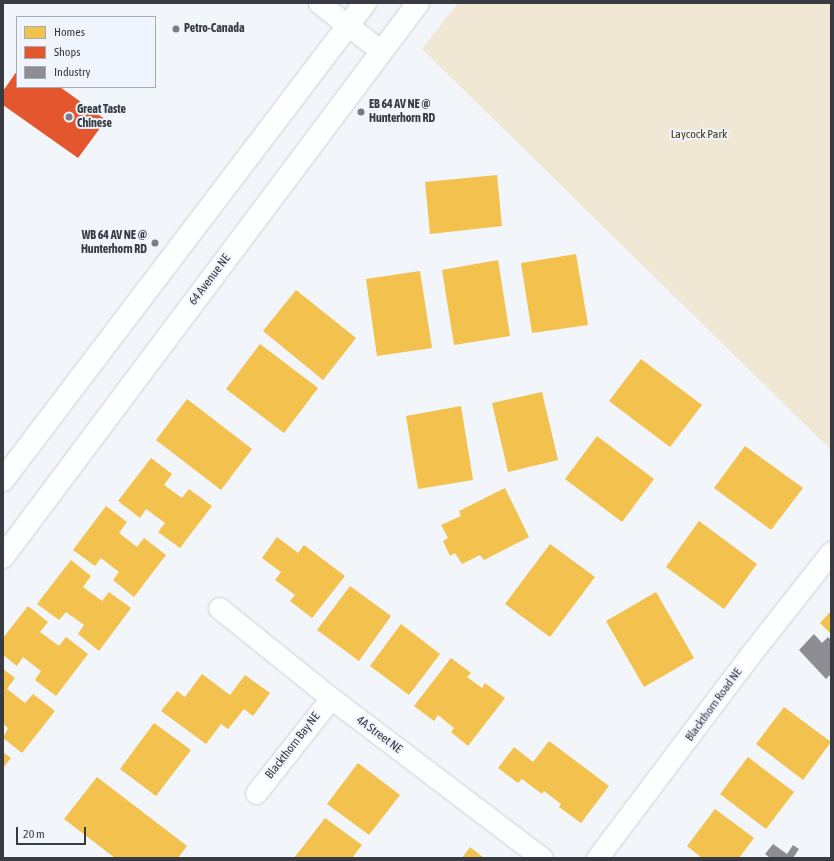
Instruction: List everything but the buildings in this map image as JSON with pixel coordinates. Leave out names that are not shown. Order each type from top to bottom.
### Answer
[{"type":"main road","points":[[3,480],[364,3]]},
{"type":"main road","name":"64 Avenue NE","points":[[3,558],[418,3]]},
{"type":"street","points":[[319,3],[381,51]]},
{"type":"street","name":"Blackthorn Road NE","points":[[597,858],[750,655],[831,552]]},
{"type":"street","name":"4A Street NE","points":[[219,608],[330,698],[542,858]]},
{"type":"street","name":"Blackthorn Bay NE","points":[[256,793],[330,698]]},
{"type":"green space","name":"Laycock Park","points":[[458,3],[831,3],[831,450],[422,49]]},
{"type":"place","name":"Petro-Canada","points":[[176,29]]},
{"type":"place","name":"EB 64 AV NE @ Hunterhorn RD","points":[[361,112]]},
{"type":"place","name":"Great Taste Chinese","points":[[69,117]]},
{"type":"place","name":"WB 64 AV NE @ Hunterhorn RD","points":[[155,243]]}]
